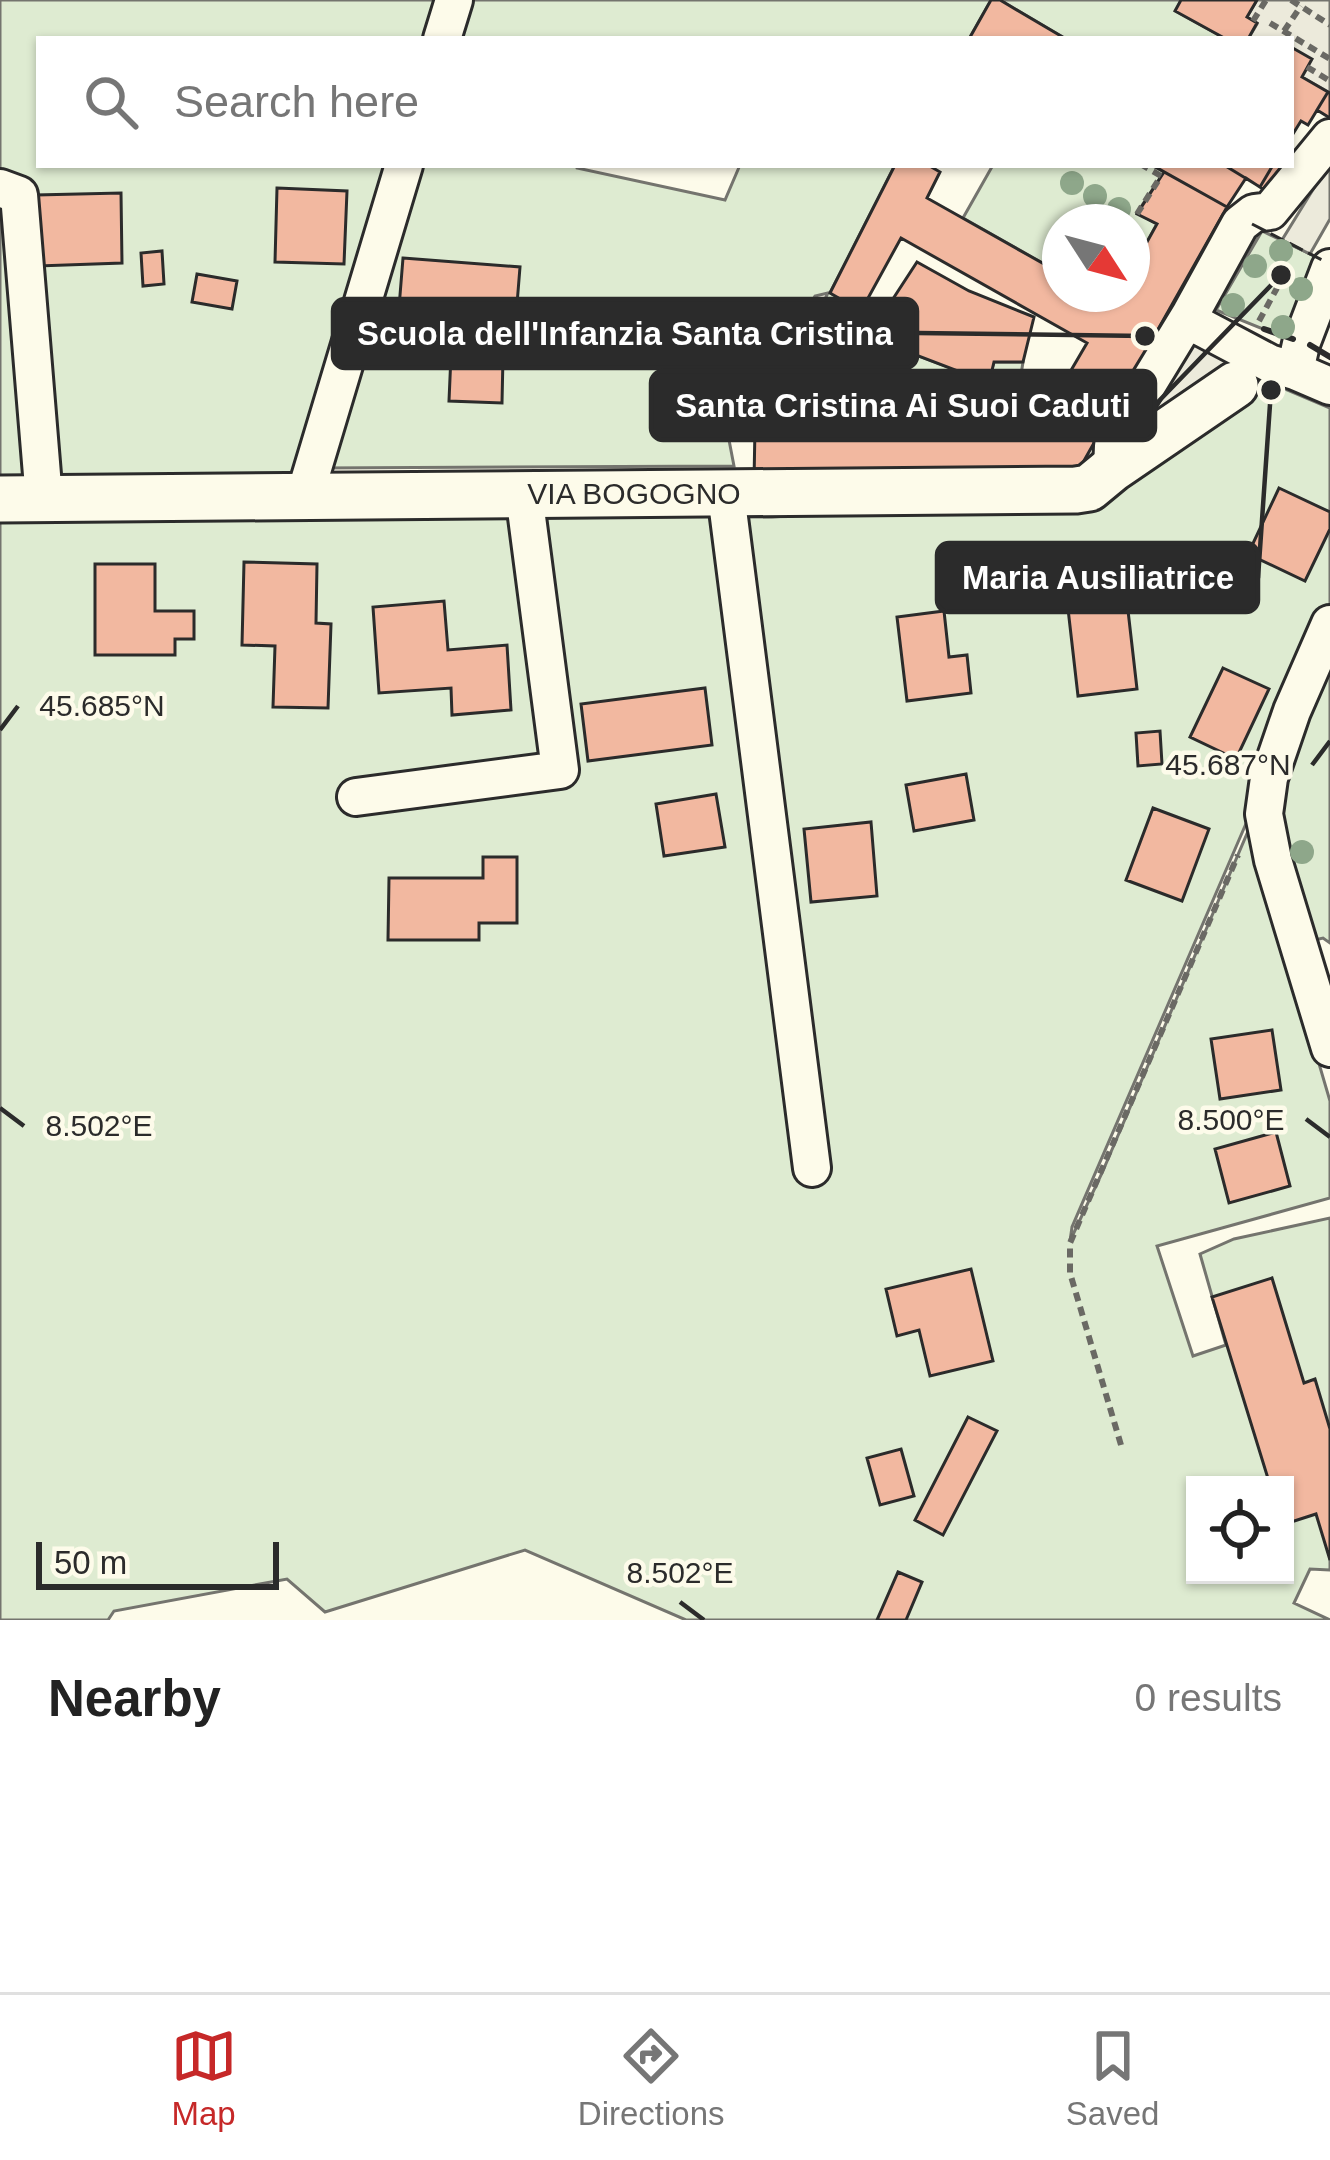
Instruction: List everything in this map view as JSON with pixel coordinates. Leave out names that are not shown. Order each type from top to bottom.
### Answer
[{"type":"main road","name":"VIA BOGOGNO","points":[[22,499],[1076,490],[1089,488],[1113,458],[1267,373]]},
{"type":"street","points":[[443,36],[454,0]]},
{"type":"street","points":[[1113,458],[1121,428],[1240,224],[1254,213],[1270,211],[1330,138]]},
{"type":"street","points":[[304,498],[403,168]]},
{"type":"street","points":[[0,188],[19,195],[22,499]]},
{"type":"street","points":[[1267,373],[1301,344],[1330,268]]},
{"type":"street","points":[[1191,313],[1199,326],[1267,373],[1330,386]]},
{"type":"street","points":[[356,797],[560,770],[524,494]]},
{"type":"street","points":[[726,494],[812,1168]]},
{"type":"street","points":[[1330,624],[1292,711],[1268,784],[1264,814],[1273,860],[1330,1048]]},
{"type":"path","points":[[1253,21],[1266,0]]},
{"type":"path","points":[[1291,0],[1330,25]]},
{"type":"path","points":[[1283,31],[1301,6]]},
{"type":"path","points":[[1270,23],[1291,36]]},
{"type":"path","points":[[1294,38],[1330,59]]},
{"type":"path","points":[[1294,47],[1298,40]]},
{"type":"path","points":[[1307,67],[1330,80]]},
{"type":"path","points":[[1143,204],[1161,176],[1147,168]]},
{"type":"path","points":[[1260,320],[1277,288]]},
{"type":"path","points":[[1121,1445],[1070,1273],[1070,1243],[1268,784]]},
{"type":"green space","points":[[0,0],[991,0],[971,36],[36,36],[36,168],[577,168],[725,200],[739,168],[893,168],[830,293],[861,311],[872,331],[900,349],[988,382],[994,362],[1023,362],[1013,426],[787,428],[811,391],[786,376],[828,293],[815,296],[729,440],[734,466],[321,468],[300,476],[0,478]]},
{"type":"green space","points":[[1000,0],[1181,0],[1176,11],[1221,36],[1061,36]]},
{"type":"green space","points":[[991,168],[1157,168],[1164,172],[1143,204],[1042,204],[1042,263],[963,218]]},
{"type":"green space","points":[[1262,231],[1327,262],[1293,341],[1216,310]]},
{"type":"green space","points":[[1271,383],[1330,408],[1330,603],[1273,741],[1251,812],[1070,1241],[1255,815],[1260,863],[1330,1101],[1330,1198],[1157,1246],[1193,1356],[1226,1345],[1200,1254],[1234,1239],[1330,1218],[1330,1570],[1310,1569],[1294,1603],[1330,1620],[686,1620],[525,1550],[325,1612],[287,1579],[114,1611],[108,1620],[0,1620],[0,509],[772,517],[1102,497]]},
{"type":"green space","points":[[1330,657],[1330,943],[1323,938],[1310,941],[1283,841],[1279,790]]},
{"type":"shaded area","points":[[1257,0],[1330,0],[1330,93],[1302,77],[1294,55],[1294,36],[1250,36],[1257,24],[1247,17]]},
{"type":"shaded area","points":[[1330,162],[1330,219],[1310,254],[1282,240]]},
{"type":"shaded area","points":[[1214,335],[1255,355],[1113,446],[1169,350]]},
{"type":"building","points":[[991,0],[1000,0],[1061,36],[971,36]]},
{"type":"building","points":[[1181,0],[1257,0],[1247,17],[1257,23],[1250,36],[1221,36],[1175,11]]},
{"type":"building","points":[[1294,49],[1312,59],[1302,77],[1328,92],[1308,125],[1301,121],[1294,132]]},
{"type":"building","points":[[1294,49],[1312,59],[1302,77],[1328,92],[1308,125],[1301,121],[1294,132]]},
{"type":"building","points":[[1330,93],[1330,118],[1317,110]]},
{"type":"building","points":[[893,168],[940,172],[927,198],[1042,263],[1042,312],[1150,312],[1150,237],[1157,224],[1150,220],[1150,204],[1143,204],[1164,172],[1227,207],[1072,482],[754,482],[755,427],[786,376],[811,391],[787,428],[1039,425],[1087,343],[901,238],[861,311],[830,293]]},
{"type":"building","points":[[1157,168],[1289,168],[1272,195],[1246,178],[1227,207]]},
{"type":"building","points":[[1229,168],[1271,168],[1260,187]]},
{"type":"building","points":[[277,188],[347,191],[344,264],[275,262]]},
{"type":"building","points":[[121,193],[122,263],[38,266],[36,195]]},
{"type":"building","points":[[162,251],[164,284],[143,286],[141,253]]},
{"type":"building","points":[[403,258],[520,267],[515,329],[398,320]]},
{"type":"building","points":[[917,262],[969,291],[1034,317],[1023,362],[994,362],[989,383],[900,349],[872,331]]},
{"type":"building","points":[[197,274],[237,281],[232,309],[192,302]]},
{"type":"building","points":[[451,355],[503,357],[502,403],[449,401]]},
{"type":"building","points":[[1279,488],[1330,512],[1330,529],[1305,581],[1248,554]]},
{"type":"building","points":[[244,562],[317,564],[316,623],[331,624],[328,708],[273,707],[275,646],[242,645]]},
{"type":"building","points":[[95,564],[155,564],[155,611],[194,611],[194,639],[175,639],[175,655],[95,655]]},
{"type":"building","points":[[1126,593],[1137,689],[1078,696],[1067,600]]},
{"type":"building","points":[[444,601],[448,650],[507,645],[511,710],[452,715],[451,688],[379,693],[373,607]]},
{"type":"building","points":[[944,611],[949,657],[967,655],[971,693],[907,701],[897,617]]},
{"type":"building","points":[[1223,668],[1269,689],[1236,759],[1190,737]]},
{"type":"building","points":[[705,688],[712,745],[588,761],[581,704]]},
{"type":"building","points":[[1160,731],[1162,764],[1138,766],[1136,733]]},
{"type":"building","points":[[966,774],[974,820],[914,831],[906,785]]},
{"type":"building","points":[[716,794],[725,847],[664,856],[656,804]]},
{"type":"building","points":[[1153,808],[1209,829],[1182,901],[1126,880]]},
{"type":"building","points":[[871,822],[877,896],[811,902],[804,829]]},
{"type":"building","points":[[483,857],[517,857],[517,923],[479,923],[479,940],[388,940],[389,878],[483,878]]},
{"type":"building","points":[[1272,1030],[1281,1090],[1220,1099],[1211,1039]]},
{"type":"building","points":[[1276,1132],[1290,1186],[1229,1203],[1215,1149]]},
{"type":"building","points":[[971,1269],[993,1361],[930,1376],[919,1330],[897,1336],[886,1289]]},
{"type":"building","points":[[1272,1278],[1304,1383],[1315,1379],[1330,1429],[1330,1560],[1316,1514],[1294,1521],[1294,1476],[1267,1476],[1212,1297]]},
{"type":"building","points":[[968,1417],[997,1431],[943,1535],[915,1520]]},
{"type":"building","points":[[901,1449],[914,1496],[880,1505],[867,1458]]},
{"type":"building","points":[[898,1572],[922,1582],[906,1620],[877,1620]]},
{"type":"fence","points":[[1252,224],[1322,260]]},
{"type":"wall","points":[[1264,329],[1293,339]]},
{"type":"wall","points":[[1310,345],[1330,357]]},
{"type":"place","name":"Santa Cristina Ai Suoi Caduti","points":[[1281,275]]},
{"type":"place","name":"Scuola dell'Infanzia Santa Cristina","points":[[1145,336]]},
{"type":"place","name":"Maria Ausiliatrice","points":[[1271,390]]}]
